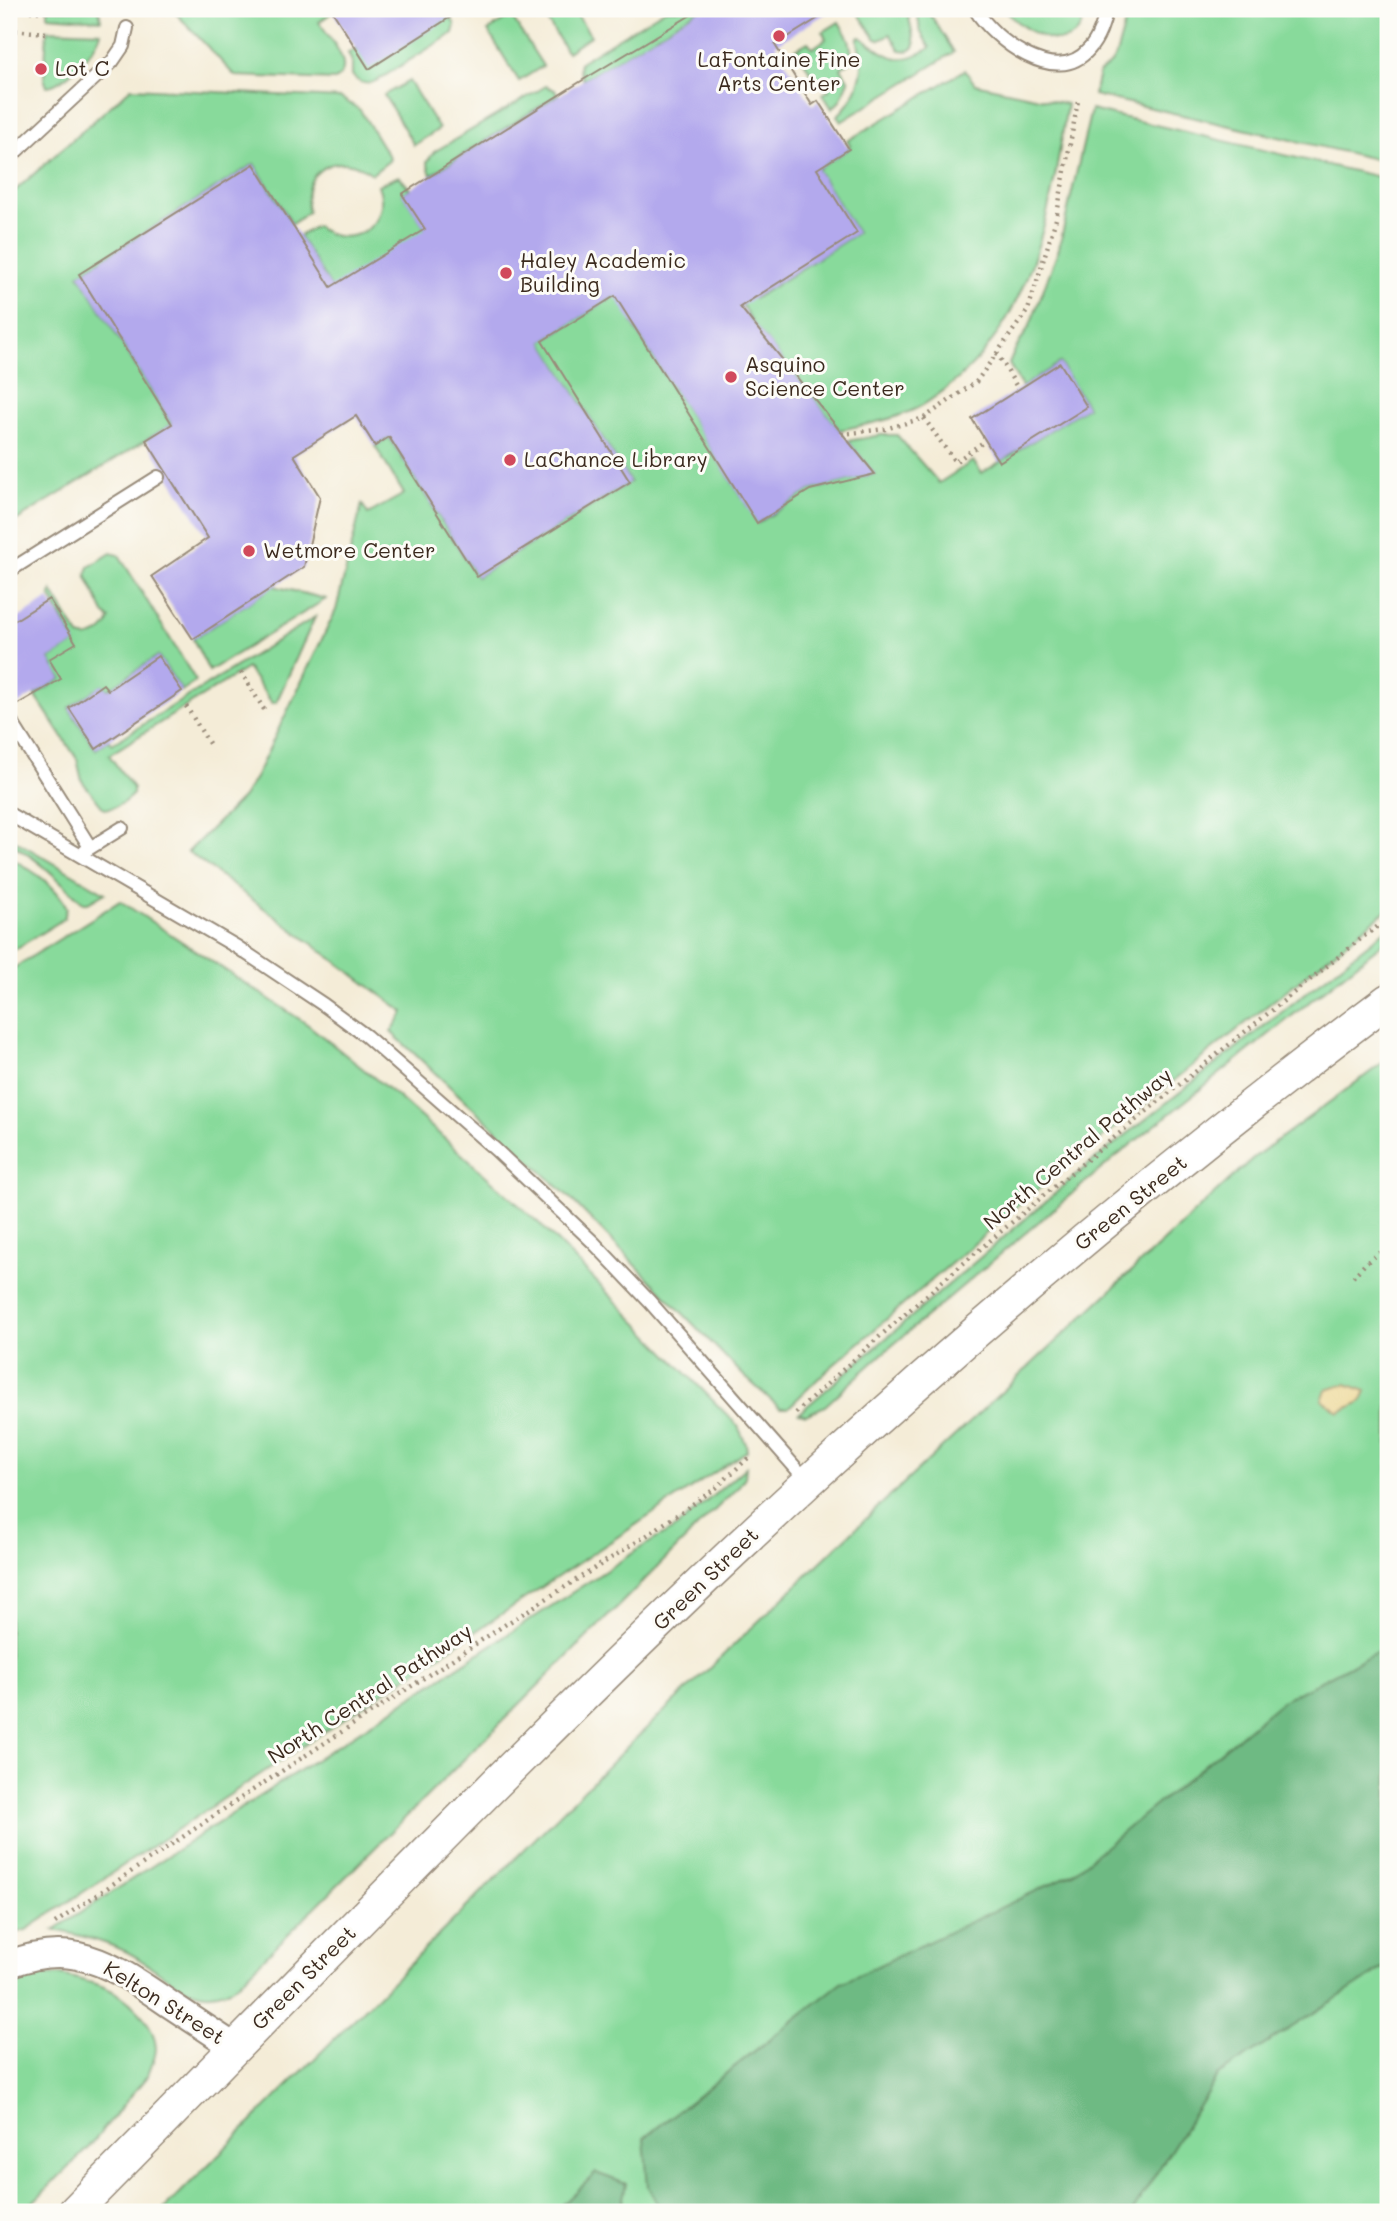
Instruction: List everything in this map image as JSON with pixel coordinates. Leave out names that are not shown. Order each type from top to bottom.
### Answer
[{"type":"street","name":"Green Street","points":[[74,2212],[525,1754],[808,1482],[1086,1240],[1241,1113],[1388,1000]]},
{"type":"street","name":"Kelton Street","points":[[9,1964],[36,1956],[56,1954],[76,1955],[93,1960],[128,1976],[236,2048]]},
{"type":"lane","points":[[975,9],[1005,43],[1026,55],[1054,64],[1067,63],[1088,51],[1100,32],[1105,9]]},
{"type":"lane","points":[[9,158],[112,62],[123,46],[127,28]]},
{"type":"lane","points":[[9,571],[158,477]]},
{"type":"lane","points":[[9,718],[90,847]]},
{"type":"lane","points":[[9,814],[236,947],[324,1005],[399,1063],[539,1189],[593,1242],[650,1302],[808,1482]]},
{"type":"lane","points":[[78,855],[122,828]]},
{"type":"path","points":[[9,10],[48,12]]},
{"type":"path","points":[[9,30],[47,33]]},
{"type":"path","points":[[842,434],[885,429],[924,418],[976,382],[1028,310],[1056,219],[1078,101]]},
{"type":"path","points":[[997,353],[1018,389]]},
{"type":"path","points":[[924,418],[955,462],[985,441]]},
{"type":"path","points":[[241,672],[265,711]]},
{"type":"path","points":[[186,706],[210,745]]},
{"type":"path","name":"North Central Pathway","points":[[796,1413],[855,1357],[1074,1170],[1388,919]]},
{"type":"path","points":[[1353,1277],[1366,1262],[1388,1246]]},
{"type":"path","name":"North Central Pathway","points":[[49,1927],[503,1626],[646,1536],[716,1488],[748,1458]]},
{"type":"green space","points":[[48,9],[99,9],[101,20],[48,16]]},
{"type":"green space","points":[[172,9],[331,9],[333,12],[319,22],[339,52],[343,68],[341,74],[335,80],[235,76]]},
{"type":"green space","points":[[540,9],[573,9],[591,36],[567,52]]},
{"type":"green space","points":[[666,9],[701,9],[583,80],[579,69],[580,62]]},
{"type":"green space","points":[[907,9],[914,47],[900,50],[890,34],[880,40],[876,39],[856,10]]},
{"type":"green space","points":[[917,9],[927,9],[954,52],[841,122],[837,116],[852,98],[861,76],[862,60],[858,38],[894,57],[919,54],[930,48],[920,31]]},
{"type":"green space","points":[[1004,9],[1084,9],[1081,26],[1074,35],[1064,40],[1054,40],[1031,31]]},
{"type":"green space","points":[[1129,9],[1388,9],[1388,162],[1094,95],[1099,73],[1116,55]]},
{"type":"green space","points":[[511,16],[543,66],[519,81],[488,31]]},
{"type":"green space","points":[[451,17],[455,25],[453,33],[378,80],[364,83],[352,75],[352,62],[348,53]]},
{"type":"green space","points":[[839,22],[849,39],[853,60],[841,68],[849,81],[840,101],[832,109],[823,94],[829,90],[820,77],[815,79],[796,49],[808,42],[813,48],[826,39],[823,32]]},
{"type":"green space","points":[[47,30],[101,32],[93,47],[71,73],[47,86],[44,79]]},
{"type":"green space","points":[[965,70],[975,84],[1067,104],[1054,182],[1034,259],[1019,296],[1000,330],[976,361],[947,388],[912,411],[882,421],[839,430],[753,324],[726,278],[754,299],[857,233],[817,169],[848,149],[850,145],[847,141]]},
{"type":"green space","points":[[409,81],[439,129],[414,145],[384,95]]},
{"type":"green space","points":[[546,86],[555,90],[558,95],[431,175],[427,162],[434,152]]},
{"type":"green space","points":[[131,88],[341,98],[360,110],[390,158],[372,174],[346,163],[334,164],[315,174],[309,184],[308,212],[292,224],[254,164],[79,274],[172,424],[9,525],[9,196]]},
{"type":"green space","points":[[1091,110],[1388,179],[1388,909],[1026,1199],[823,1374],[788,1408],[780,1408],[743,1375],[571,1199],[391,1032],[404,1012],[188,852],[243,797],[256,776],[336,610],[362,504],[368,514],[404,494],[375,446],[389,437],[477,577],[630,482],[542,341],[660,268],[632,323],[758,523],[810,490],[874,474],[848,441],[897,435],[939,483],[973,461],[982,473],[1087,407],[1060,363],[1022,387],[1009,364],[1030,325],[1059,248]]},
{"type":"green space","points":[[399,176],[410,189],[403,194],[429,234],[334,292],[299,236],[316,226],[341,237],[365,231],[374,223],[380,212],[378,185]]},
{"type":"green space","points":[[111,553],[119,555],[196,681],[182,691],[158,656],[108,690],[103,685],[69,708],[96,749],[109,740],[112,744],[315,617],[276,703],[272,703],[247,668],[109,755],[133,788],[133,794],[120,804],[104,809],[82,781],[77,759],[35,695],[61,679],[49,659],[75,643],[50,595],[52,591],[79,636],[98,634],[110,619],[104,613],[86,575],[89,567]]},
{"type":"green space","points":[[274,586],[326,599],[209,671],[193,639]]},
{"type":"green space","points":[[9,837],[105,893],[83,903],[39,863],[9,843]]},
{"type":"green space","points":[[9,857],[50,885],[67,908],[64,918],[59,922],[9,953]]},
{"type":"green space","points":[[120,901],[307,1024],[397,1096],[541,1225],[738,1426],[747,1451],[26,1930],[9,1935],[9,971]]},
{"type":"green space","points":[[1388,928],[1388,939],[1113,1159],[881,1355],[825,1406],[806,1415],[799,1413],[1088,1165]]},
{"type":"green space","points":[[1388,1059],[1388,2212],[161,2212],[631,1743],[875,1510],[1252,1159]]},
{"type":"green space","points":[[746,1467],[745,1477],[738,1487],[239,1983],[224,1992],[195,1992],[127,1952],[54,1930],[645,1545],[677,1527]]},
{"type":"green space","points":[[1388,1646],[1388,1965],[1218,2075],[1132,2212],[662,2212],[648,2187],[644,2138],[841,1983],[1072,1874],[1282,1701]]},
{"type":"green space","points":[[62,1975],[104,1987],[130,2003],[151,2029],[155,2055],[148,2075],[90,2146],[23,2212],[9,2212],[9,1981],[23,1976]]},
{"type":"green space","points":[[596,2173],[626,2184],[620,2212],[555,2212]]},
{"type":"sand","points":[[1346,1384],[1366,1391],[1361,1402],[1339,1412],[1322,1400],[1326,1390]]},
{"type":"building","points":[[331,9],[463,9],[369,69]]},
{"type":"building","name":"Haley Academic Building","points":[[701,9],[833,9],[775,45],[812,105],[818,101],[849,149],[817,169],[857,233],[740,307],[875,474],[810,490],[757,523],[615,296],[542,341],[630,482],[477,577],[389,437],[375,446],[356,416],[294,455],[320,497],[304,567],[193,639],[152,576],[208,538],[146,440],[172,424],[79,274],[254,164],[331,287],[425,229],[402,194]]},
{"type":"building","points":[[1060,363],[1087,407],[999,462],[972,419]]},
{"type":"building","points":[[49,599],[76,643],[49,659],[61,679],[9,709],[9,624]]},
{"type":"building","points":[[158,656],[182,691],[96,749],[69,708],[103,684],[108,690]]},
{"type":"place","name":"LaFontaine Fine Arts Center","points":[[779,36]]},
{"type":"place","name":"Lot C","points":[[41,69]]},
{"type":"place","name":"Haley Academic Building","points":[[506,273]]},
{"type":"place","name":"Asquino Science Center","points":[[731,377]]},
{"type":"place","name":"LaChance Library","points":[[510,460]]},
{"type":"place","name":"Wetmore Center","points":[[249,551]]}]
